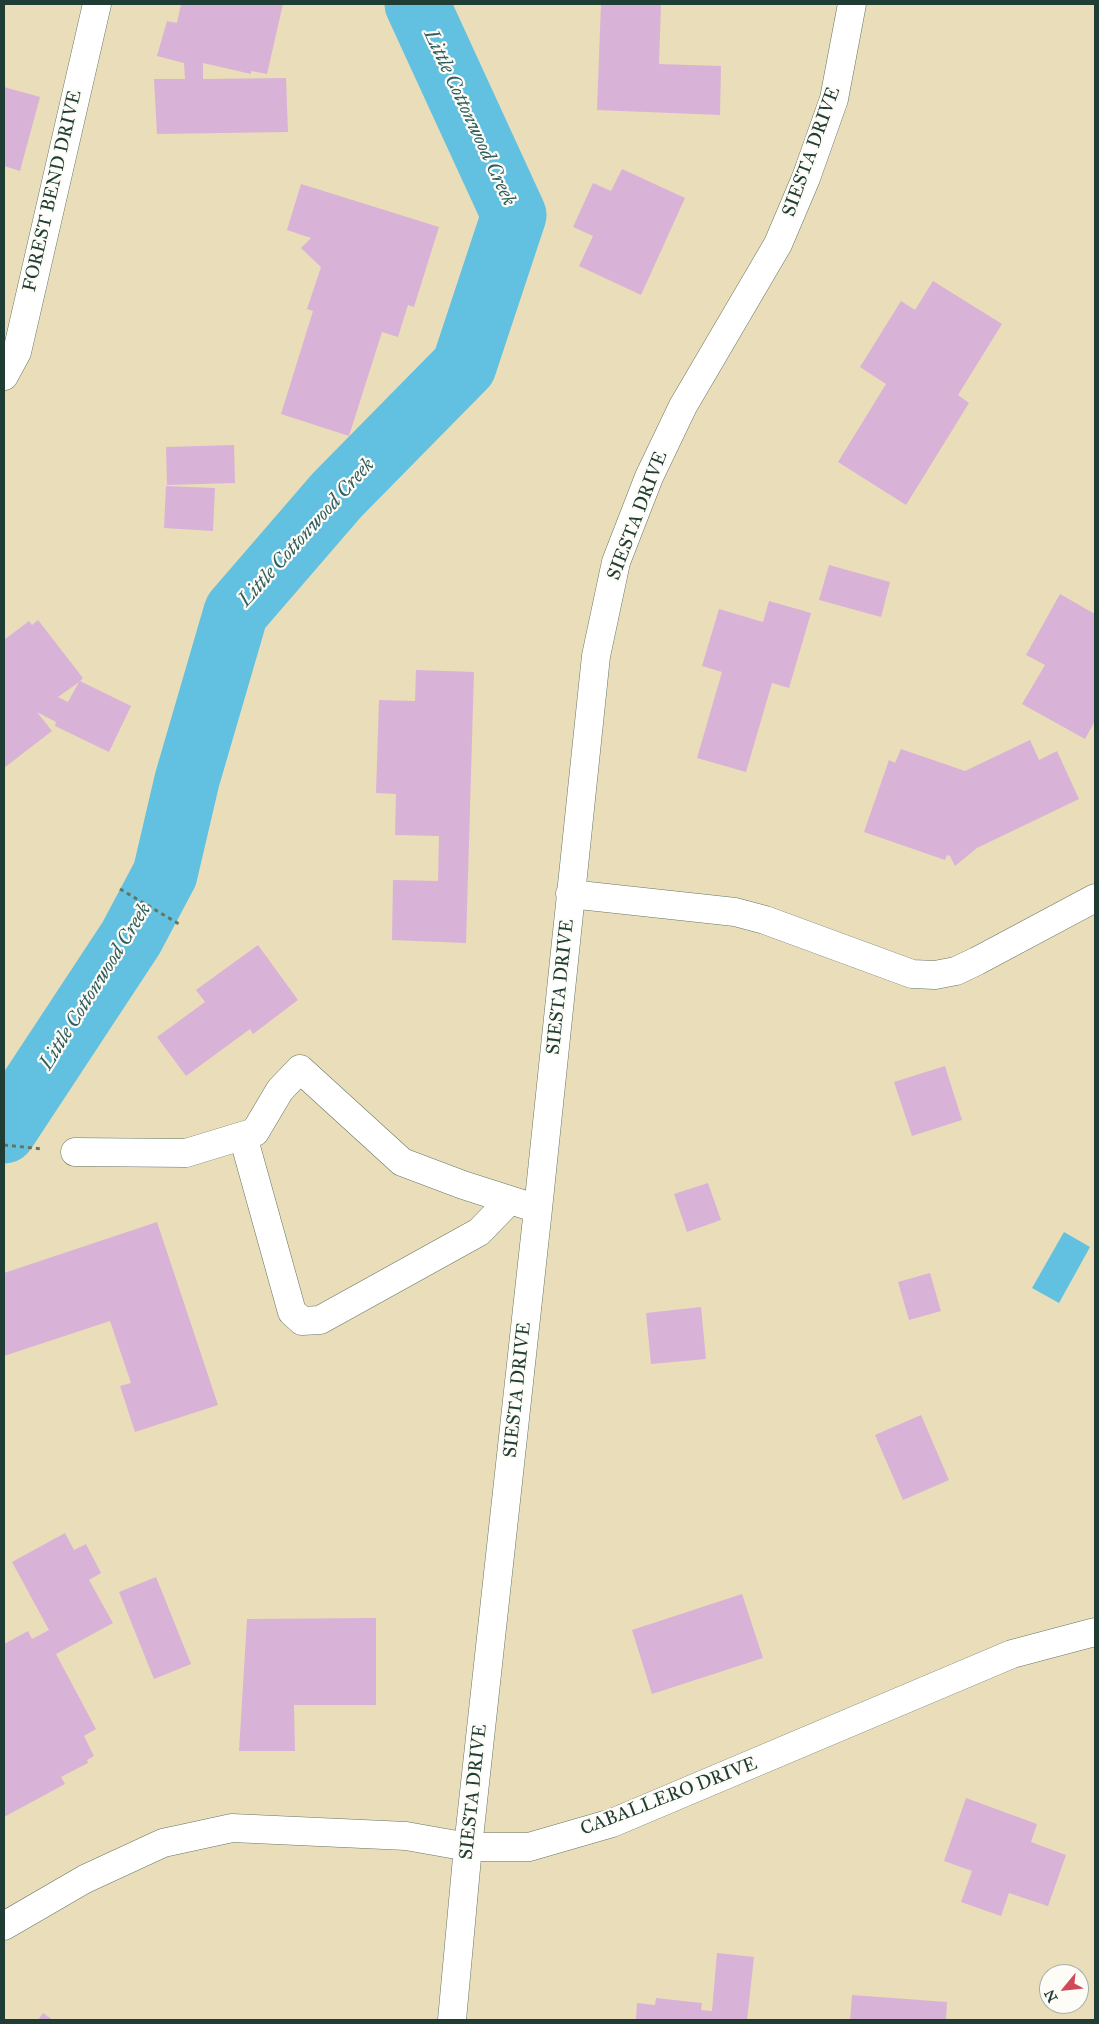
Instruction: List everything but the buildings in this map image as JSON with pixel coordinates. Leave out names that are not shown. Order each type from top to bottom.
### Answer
[{"type":"street","name":"FOREST BEND DRIVE","points":[[4,376],[17,352],[97,4]]},
{"type":"street","name":"SIESTA DRIVE","points":[[452,2020],[468,1847],[596,656],[616,562],[648,477],[683,406],[778,244],[806,178],[834,100],[852,4]]},
{"type":"street","points":[[570,894],[735,912],[765,920],[912,974],[935,976],[956,971],[977,961],[1095,898]]},
{"type":"street","points":[[75,1152],[186,1154],[255,1132],[280,1090],[300,1069],[402,1162],[463,1185],[538,1209]]},
{"type":"street","points":[[243,1136],[292,1312],[302,1321],[320,1320],[479,1232],[510,1200]]},
{"type":"street","name":"CABALLERO DRIVE","points":[[4,1926],[85,1879],[163,1843],[232,1828],[406,1836],[468,1847],[529,1847],[612,1823],[1012,1654],[1095,1632]]},
{"type":"path","points":[[120,889],[179,924]]},
{"type":"path","points":[[4,1145],[31,1148]]},
{"type":"water","points":[[1064,1232],[1090,1247],[1059,1303],[1032,1288]]},
{"type":"waterway","name":"Little Cottonwood Creek","points":[[4,1131],[131,938],[165,874],[187,780],[236,612],[337,495],[464,366],[514,215],[417,4]]}]
